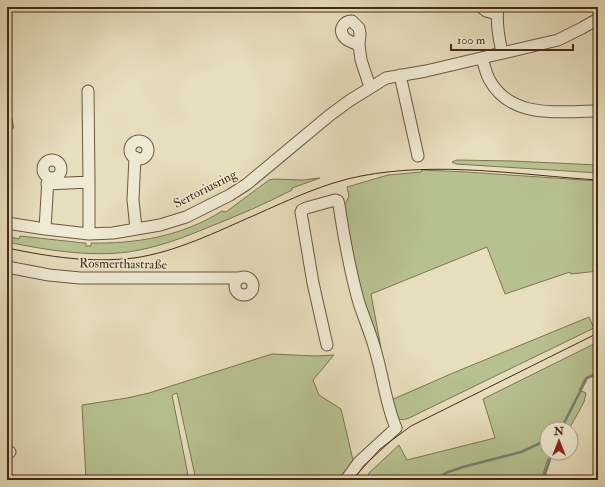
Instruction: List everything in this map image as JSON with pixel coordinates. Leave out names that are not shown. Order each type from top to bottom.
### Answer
[{"type":"street","points":[[481,7],[483,10],[497,10],[498,36],[502,54]]},
{"type":"street","name":"Sertoriusring","points":[[7,223],[89,234],[113,233],[160,225],[186,216],[230,195],[247,184],[330,115],[370,87],[386,78],[426,71],[558,40],[598,19]]},
{"type":"street","points":[[359,45],[361,60],[370,87]]},
{"type":"street","points":[[482,58],[489,80],[498,92],[507,100],[522,108],[541,112],[598,110]]},
{"type":"street","points":[[400,75],[418,156]]},
{"type":"street","points":[[88,91],[89,234]]},
{"type":"street","points":[[135,157],[133,200],[136,229]]},
{"type":"street","points":[[45,229],[48,180],[89,182]]},
{"type":"street","points":[[327,345],[313,283],[301,212],[306,208],[335,200],[338,201],[339,205],[354,285],[375,347],[389,412],[396,428],[359,462],[346,480]]},
{"type":"street","name":"Rosmerthastraße","points":[[7,267],[49,275],[80,278],[240,278]]},
{"type":"green space","points":[[7,105],[10,110],[14,128],[7,128]]},
{"type":"green space","points":[[457,160],[598,165],[598,173],[456,164],[452,162]]},
{"type":"green space","points":[[422,170],[598,181],[598,271],[571,274],[570,272],[505,294],[487,247],[371,294],[381,348],[376,344],[361,300],[343,210],[349,196],[347,187],[388,175],[421,172]]},
{"type":"green space","points":[[320,178],[292,188],[292,190],[261,205],[199,231],[149,248],[128,252],[98,254],[67,252],[7,242],[7,236],[19,239],[20,236],[86,243],[86,246],[91,246],[91,243],[125,242],[159,237],[191,227],[222,211],[226,212],[269,180],[303,180]]},
{"type":"green space","points":[[589,317],[594,328],[409,418],[398,418],[394,413],[389,401]]},
{"type":"green space","points":[[598,342],[598,372],[585,378],[579,390],[586,393],[584,402],[573,421],[539,421],[539,461],[547,461],[541,480],[366,480],[369,473],[399,445],[407,460],[495,438],[483,399]]},
{"type":"green space","points":[[272,354],[316,356],[334,355],[313,380],[319,395],[341,409],[353,460],[338,480],[196,480],[177,393],[172,395],[189,480],[86,480],[82,405],[149,393]]},
{"type":"waterway","points":[[565,421],[587,378],[598,373]]},
{"type":"waterway","points":[[433,480],[448,472],[521,452],[539,444]]},
{"type":"waterway","points":[[543,480],[549,461]]},
{"type":"tram line","points":[[7,248],[70,258],[101,260],[134,258],[150,255],[196,241],[320,187],[347,179],[390,172],[449,169],[479,170],[598,180]]},
{"type":"tram line","points":[[352,480],[380,449],[411,426],[598,333]]}]
